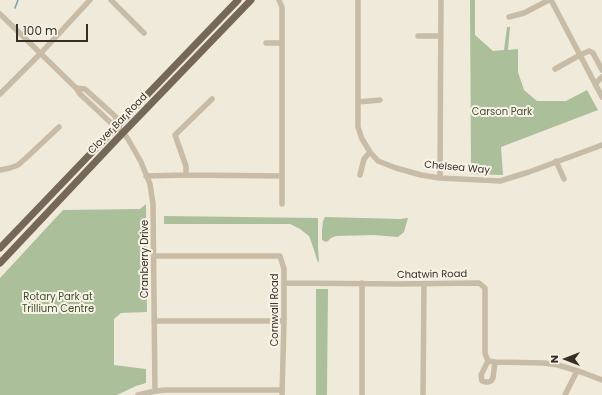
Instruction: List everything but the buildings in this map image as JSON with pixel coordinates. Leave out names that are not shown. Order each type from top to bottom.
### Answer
[{"type":"main road","name":"Clover Bar Road","points":[[0,248],[116,125],[238,0]]},
{"type":"main road","name":"Clover Bar Road","points":[[0,263],[251,0]]},
{"type":"street","points":[[0,94],[41,53],[90,0]]},
{"type":"street","points":[[111,0],[144,33]]},
{"type":"street","points":[[279,0],[282,7],[282,204]]},
{"type":"street","name":"Chelsea Way","points":[[358,0],[358,127],[362,139],[378,161],[421,175],[440,178],[500,181],[602,145]]},
{"type":"street","points":[[440,0],[440,178]]},
{"type":"street","points":[[509,17],[524,13],[550,0],[602,97]]},
{"type":"street","points":[[0,14],[41,53]]},
{"type":"street","points":[[418,36],[441,36]]},
{"type":"street","points":[[266,43],[282,43]]},
{"type":"street","points":[[555,69],[587,51],[591,52],[602,70]]},
{"type":"street","name":"Cranberry Drive","points":[[41,53],[76,88],[86,89],[116,117],[116,125],[128,139],[141,162],[150,184],[153,204],[155,391]]},
{"type":"street","points":[[595,84],[602,77]]},
{"type":"street","points":[[186,174],[186,166],[175,135],[212,99]]},
{"type":"street","points":[[358,102],[380,100]]},
{"type":"street","points":[[0,170],[18,165],[59,127]]},
{"type":"street","points":[[360,175],[364,160],[370,152]]},
{"type":"street","points":[[556,161],[564,179]]},
{"type":"street","points":[[146,176],[186,174],[282,176]]},
{"type":"street","name":"Cornwall Road","points":[[154,256],[280,256],[284,270],[282,392]]},
{"type":"street","name":"Chatwin Road","points":[[284,282],[424,284],[479,283],[485,288],[485,353],[488,361]]},
{"type":"street","points":[[362,283],[362,395]]},
{"type":"street","points":[[423,395],[424,284]]},
{"type":"street","points":[[154,321],[284,321]]},
{"type":"street","points":[[495,362],[493,378],[491,381],[482,381],[481,375],[488,361],[558,365],[602,380]]},
{"type":"street","points":[[565,395],[577,371]]},
{"type":"street","points":[[138,395],[165,390],[282,392]]},
{"type":"green space","name":"Carson Park","points":[[470,0],[475,0],[475,35],[493,51],[504,50],[507,27],[510,27],[508,50],[518,49],[518,72],[524,90],[537,101],[566,101],[587,90],[598,110],[501,147],[503,175],[471,174]]},
{"type":"green space","name":"Rotary Park at Trillium Centre","points":[[146,204],[147,312],[121,313],[114,319],[114,365],[146,369],[146,383],[117,395],[0,395],[0,278],[63,210],[140,209]]},
{"type":"green space","points":[[164,216],[318,218],[319,260],[318,263],[309,236],[290,224],[164,224]]},
{"type":"green space","points":[[325,217],[408,218],[404,232],[398,237],[374,235],[336,236],[326,242],[322,240],[323,221]]},
{"type":"green space","points":[[316,289],[328,289],[327,395],[316,395]]},
{"type":"waterway","points":[[15,8],[18,0]]}]
